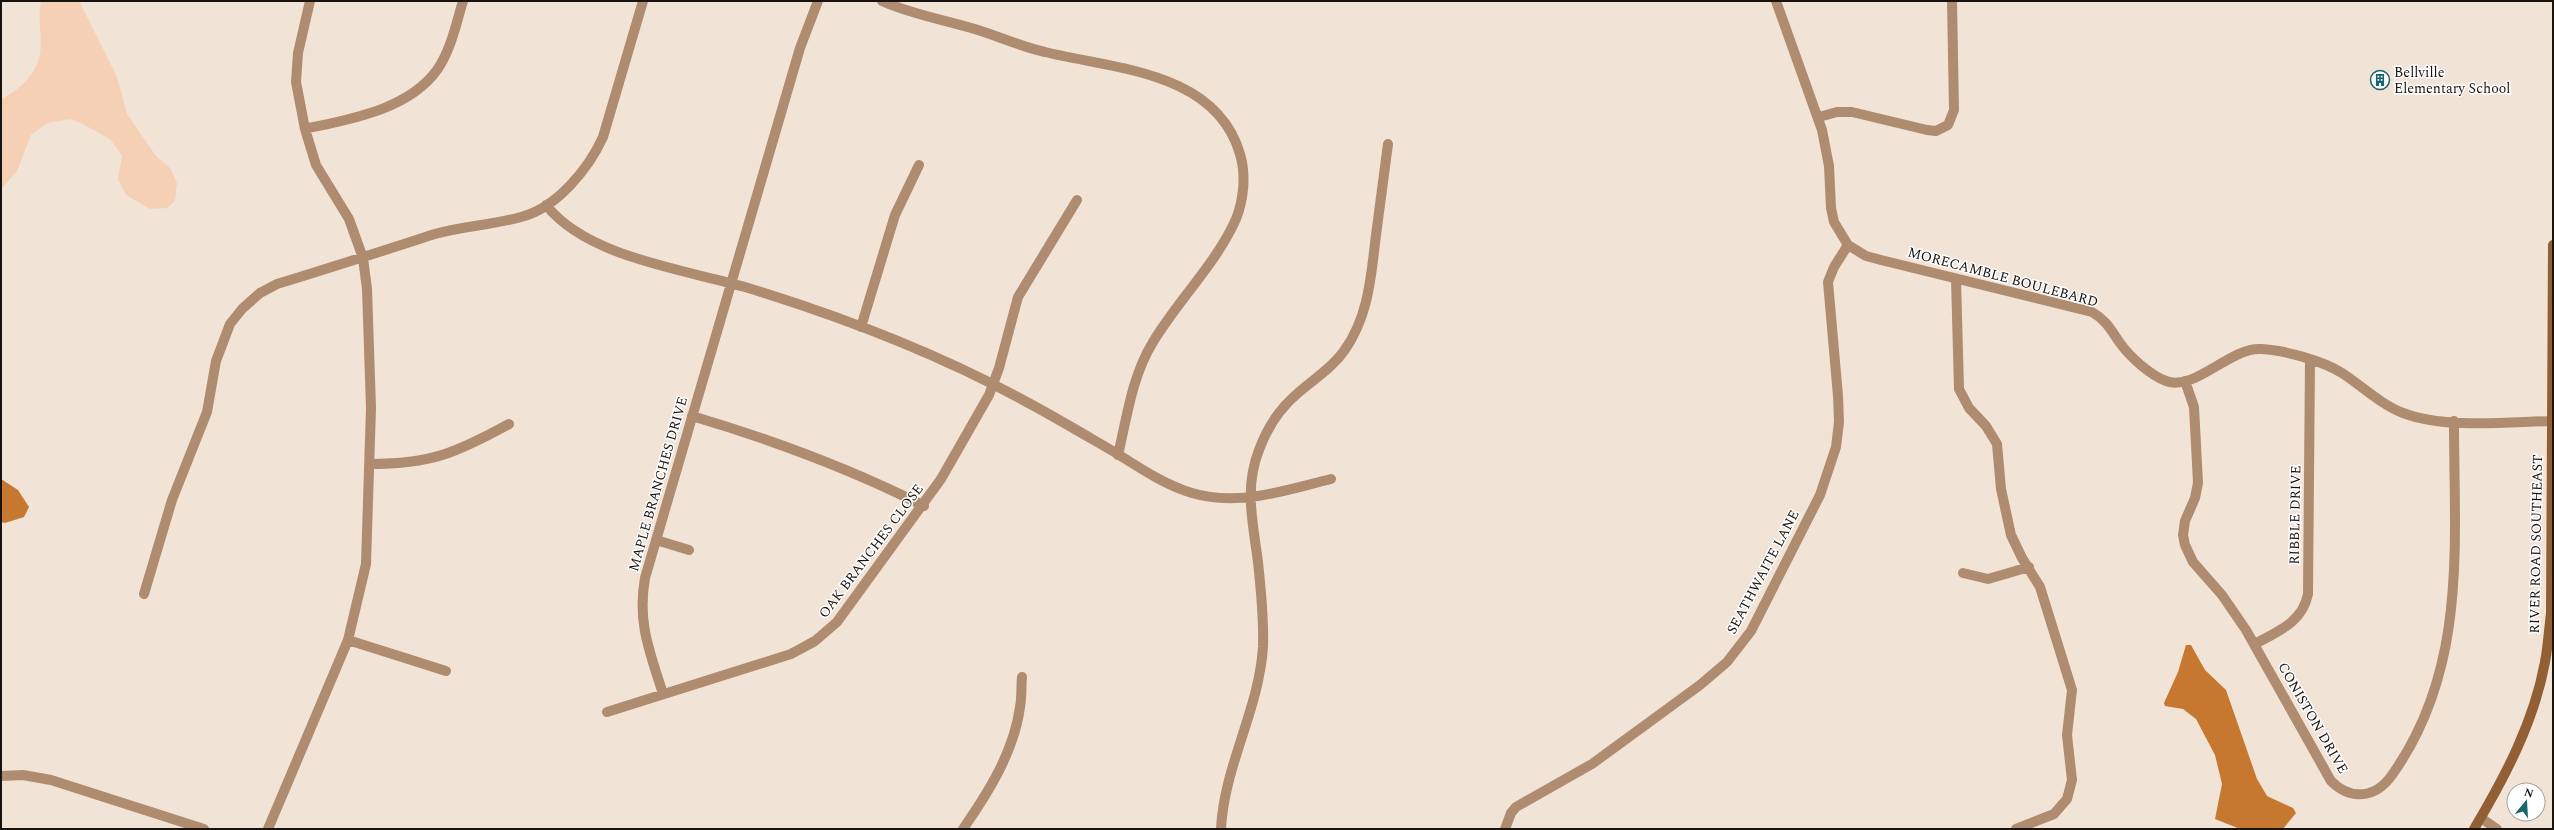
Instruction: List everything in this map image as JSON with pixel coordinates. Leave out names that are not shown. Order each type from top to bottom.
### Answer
[{"type":"main road","name":"RIVER ROAD SOUTHEAST","points":[[2474,829],[2501,784],[2515,754],[2545,662],[2551,613],[2553,245]]},
{"type":"street","points":[[268,829],[348,640],[366,564],[370,464],[370,356],[363,258],[349,219],[316,165],[305,129],[296,82],[298,53],[310,1]]},
{"type":"street","points":[[305,129],[376,112],[400,101],[420,86],[436,71],[447,52],[463,1]]},
{"type":"street","points":[[144,594],[172,500],[207,412],[216,361],[230,324],[260,293],[276,284],[446,231],[524,217],[546,205],[580,177],[594,156],[603,136],[643,1]]},
{"type":"street","name":"MAPLE BRANCHES DRIVE","points":[[663,694],[645,638],[641,609],[645,578],[800,48],[818,1]]},
{"type":"street","points":[[882,1],[916,15],[978,30],[1043,52],[1116,68],[1178,85],[1192,92],[1215,109],[1232,134],[1242,161],[1243,175],[1243,190],[1236,218],[1222,244],[1153,341],[1141,364],[1118,455]]},
{"type":"street","name":"MORECAMBLE BOULEBARD","points":[[1776,1],[1819,117],[1829,166],[1832,216],[1838,231],[1848,244],[1866,256],[2092,312],[2107,323],[2127,351],[2152,373],[2168,382],[2186,381],[2235,355],[2252,349],[2272,350],[2310,360],[2337,370],[2378,399],[2401,412],[2424,419],[2454,421],[2552,421]]},
{"type":"street","points":[[1819,117],[1844,112],[1936,131],[1948,125],[1954,110],[1952,1]]},
{"type":"street","points":[[1221,829],[1227,790],[1255,696],[1261,664],[1263,623],[1258,562],[1249,498],[1258,451],[1270,425],[1287,403],[1334,363],[1344,351],[1359,325],[1370,282],[1388,144]]},
{"type":"street","points":[[861,327],[893,220],[919,165]]},
{"type":"street","name":"OAK BRANCHES CLOSE","points":[[607,712],[790,654],[827,632],[850,606],[924,506],[972,427],[993,385],[1018,297],[1077,200]]},
{"type":"street","points":[[546,205],[563,224],[596,243],[731,283],[861,327],[993,385],[1048,413],[1163,480],[1193,494],[1220,498],[1249,498],[1331,479]]},
{"type":"street","name":"SEATHWAITE LANE","points":[[1505,829],[1511,813],[1516,807],[1606,754],[1715,673],[1737,652],[1751,631],[1820,495],[1836,447],[1839,410],[1828,282],[1834,267],[1848,244]]},
{"type":"street","points":[[1956,279],[1960,389],[1969,408],[1993,435],[1997,444],[2007,521],[2015,546],[2040,587],[2071,682],[2072,698],[2067,735],[2072,780],[2067,799],[2061,807],[2045,819],[2016,829]]},
{"type":"street","name":"RIBBLE DRIVE","points":[[2255,644],[2296,619],[2306,603],[2308,594],[2310,360]]},
{"type":"street","name":"CONISTON DRIVE","points":[[2186,381],[2194,407],[2198,483],[2183,529],[2185,545],[2193,562],[2231,607],[2255,644],[2331,781],[2346,792],[2356,794],[2367,794],[2380,788],[2395,771],[2424,718],[2438,679],[2447,643],[2453,601],[2454,421]]},
{"type":"street","points":[[692,416],[752,434],[824,460],[924,506]]},
{"type":"street","points":[[370,464],[405,464],[434,458],[466,447],[509,424]]},
{"type":"street","points":[[656,540],[689,550]]},
{"type":"street","points":[[1963,574],[1988,579],[2029,568]]},
{"type":"street","points":[[348,640],[446,671]]},
{"type":"street","points":[[963,829],[990,788],[1008,750],[1020,708],[1022,677]]},
{"type":"street","points":[[1,776],[23,776],[51,780],[204,829]]},
{"type":"street","points":[[2481,818],[2497,829]]},
{"type":"shaded area","points":[[41,1],[79,1],[117,77],[127,114],[156,156],[170,168],[177,183],[175,201],[167,208],[150,209],[126,195],[118,179],[122,155],[110,139],[81,123],[70,119],[47,123],[31,135],[17,171],[1,189],[1,100],[26,81],[35,69],[38,62],[41,48]]},
{"type":"shaded area","points":[[1,479],[18,490],[29,507],[24,517],[5,523],[1,522]]},
{"type":"shaded area","points":[[2186,645],[2191,645],[2205,670],[2226,690],[2257,779],[2267,796],[2293,808],[2296,813],[2283,829],[2240,829],[2215,819],[2222,784],[2215,755],[2196,719],[2183,709],[2165,706],[2164,703],[2178,672]]},
{"type":"place","name":"Bellville Elementary School","points":[[2380,80]]}]
